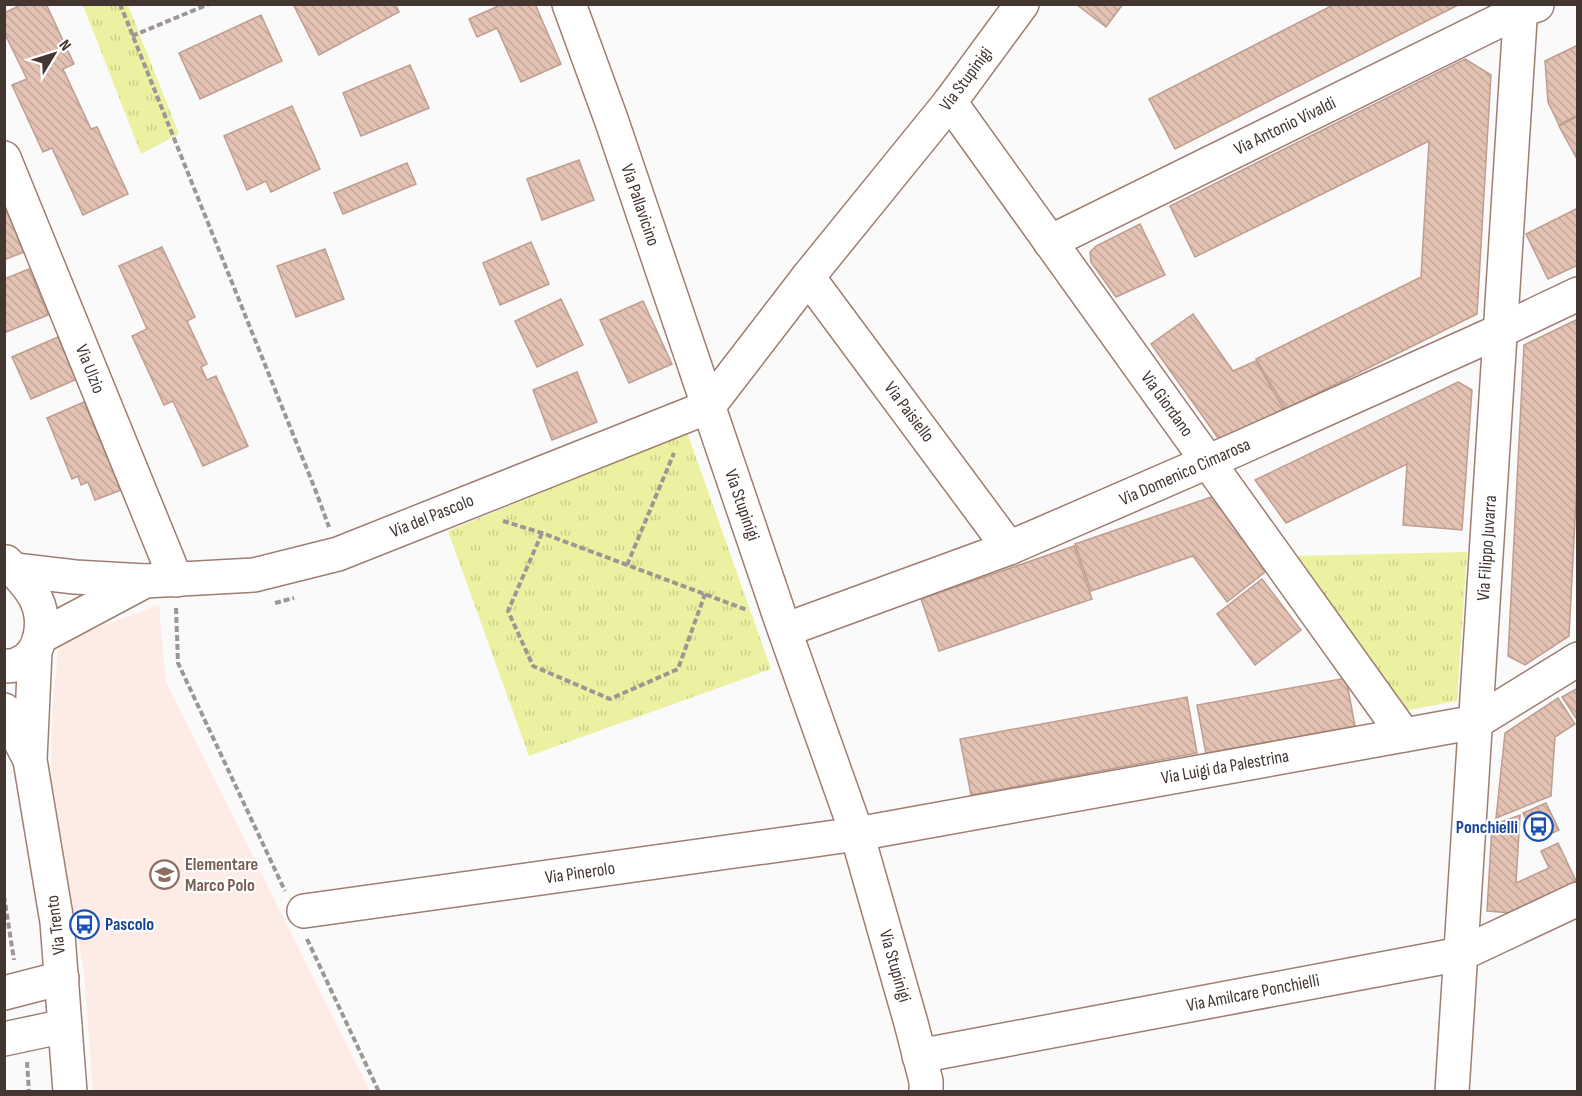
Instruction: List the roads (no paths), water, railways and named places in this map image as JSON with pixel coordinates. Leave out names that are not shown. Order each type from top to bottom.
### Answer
[{"type":"street","name":"Via Pallavicino","points":[[569,4],[611,118],[708,407]]},
{"type":"street","name":"Via Stupinigi","points":[[927,1092],[920,1056],[857,834],[708,407],[808,277],[950,102],[1022,4]]},
{"type":"street","name":"Via Antonio Vivaldi","points":[[1050,242],[1526,6]]},
{"type":"street","name":"Via Filippo Juvarra","points":[[1452,1092],[1500,331],[1526,6]]},
{"type":"street","name":"Via Giordano","points":[[950,102],[1404,735]]},
{"type":"street","name":"Via Ulzio","points":[[4,158],[171,593]]},
{"type":"street","name":"Via Paisiello","points":[[808,277],[1010,548]]},
{"type":"street","name":"Via Domenico Cimarosa","points":[[783,626],[1010,548],[1209,462],[1578,294]]},
{"type":"street","name":"Via del Pascolo","points":[[4,666],[19,664],[37,644],[171,593],[338,554],[708,407]]},
{"type":"street","name":"Via del Pascolo","points":[[10,566],[171,593]]},
{"type":"street","name":"Via Trento","points":[[10,566],[36,598],[41,620],[37,644],[30,760],[57,922],[70,1092]]},
{"type":"street","name":"Via Luigi da Palestrina","points":[[857,834],[1476,722],[1578,659]]},
{"type":"street","name":"Via Trento","points":[[4,710],[30,760]]},
{"type":"street","name":"Via Pinerolo","points":[[299,916],[857,834]]},
{"type":"street","name":"Via Amilcare Ponchielli","points":[[920,1056],[1461,954],[1578,899]]},
{"type":"street","points":[[4,993],[62,978]]},
{"type":"street","points":[[4,1039],[65,1026]]},
{"type":"place","name":"Ponchielli","points":[[1539,827]]},
{"type":"place","name":"Elementare Marco Polo","points":[[164,874]]},
{"type":"place","name":"Pascolo","points":[[84,924]]}]
